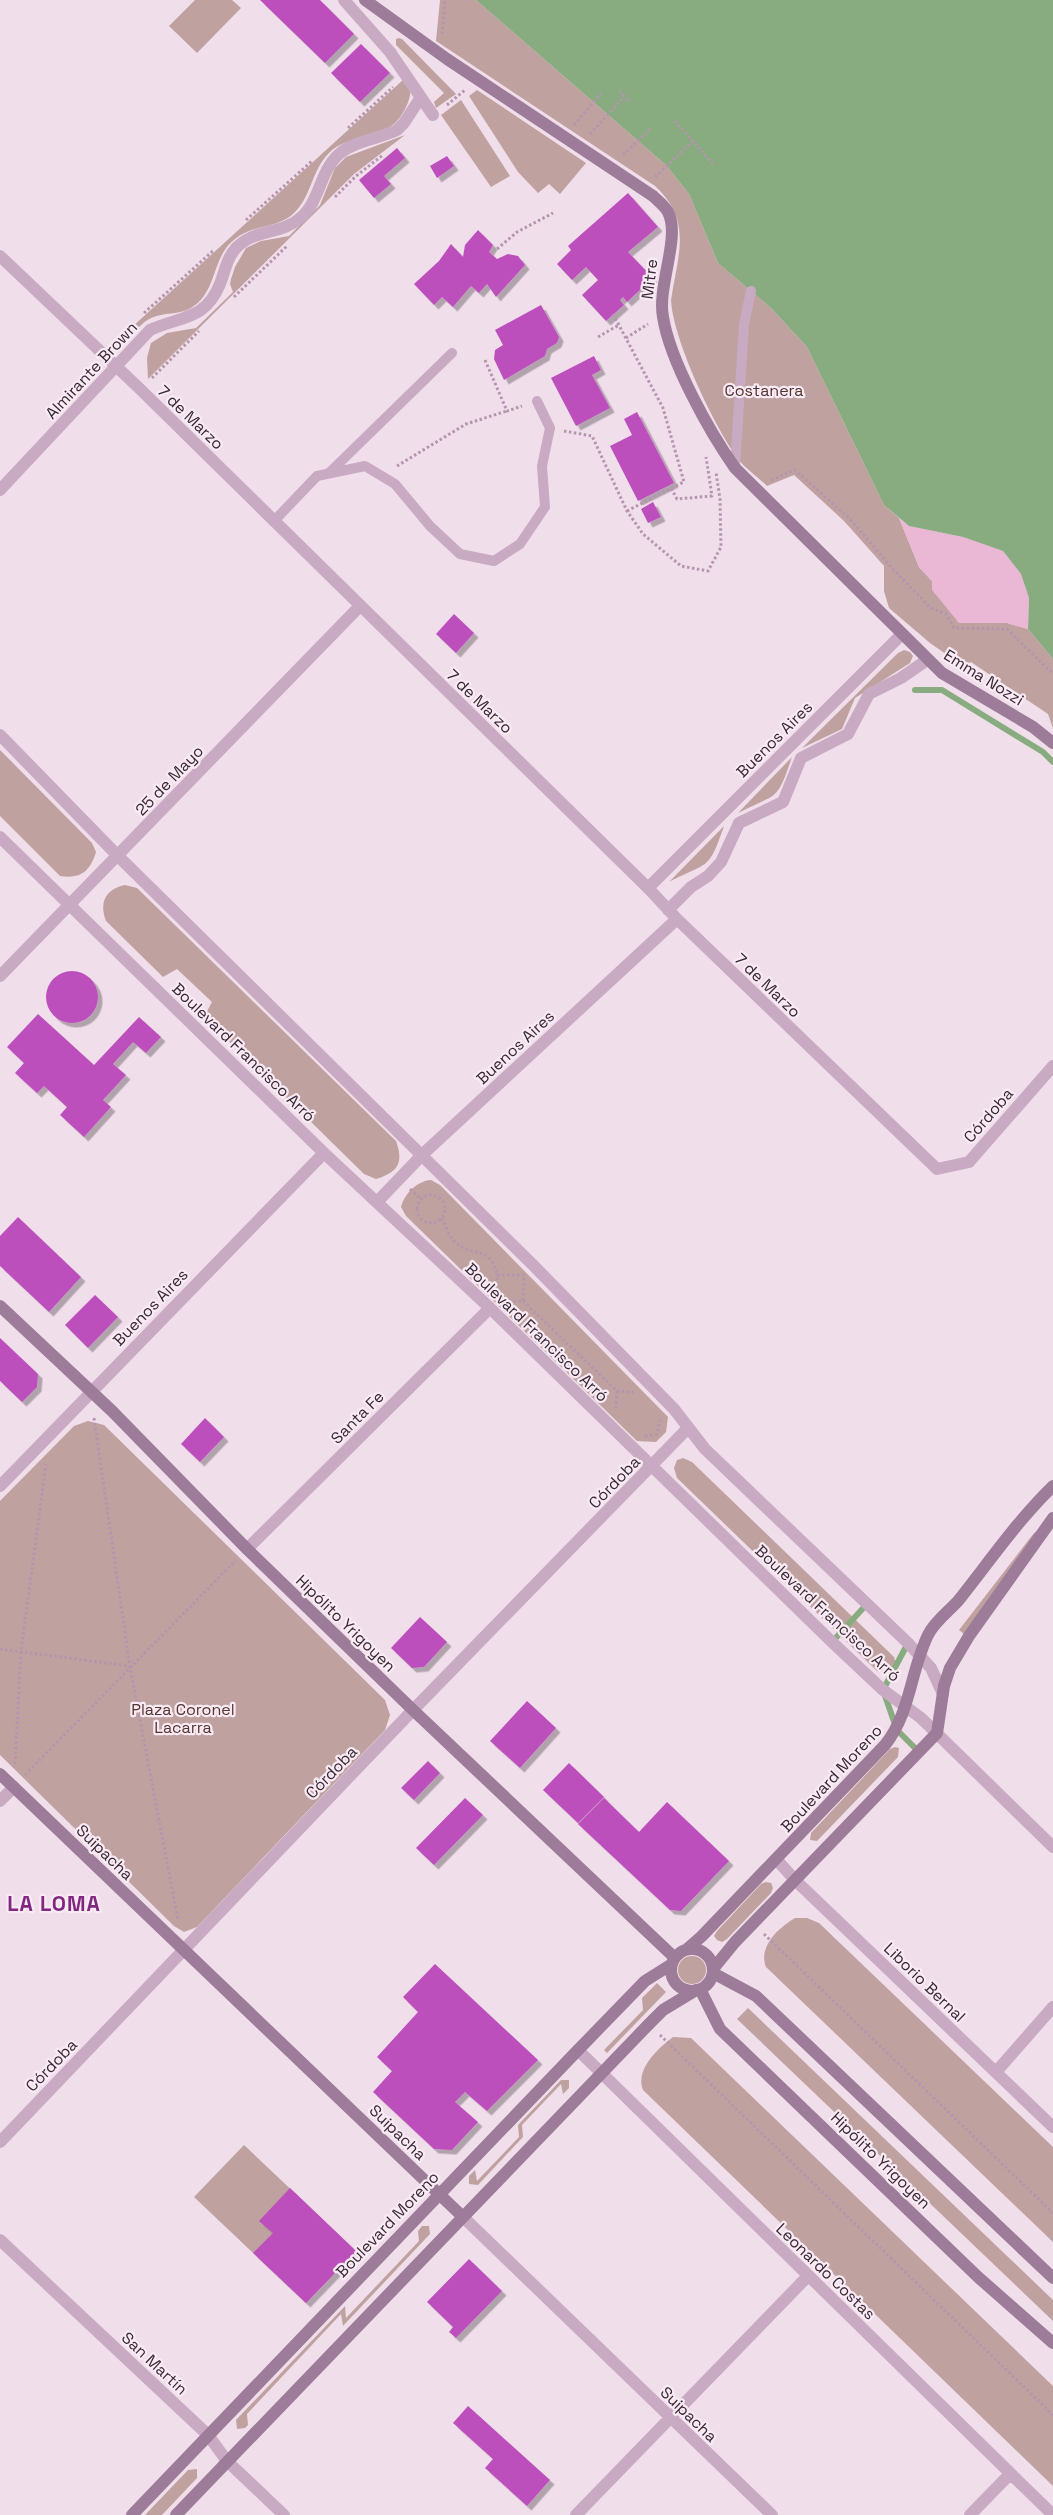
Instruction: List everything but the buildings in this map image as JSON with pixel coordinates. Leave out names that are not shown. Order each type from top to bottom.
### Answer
[{"type":"main road","name":"Mitre","points":[[365,0],[454,64],[653,196],[668,210],[672,230],[661,297],[663,318],[679,366],[709,427],[734,468],[901,635]]},
{"type":"main road","name":"Emma Nozzi","points":[[901,635],[942,673],[1033,727],[1053,743]]},
{"type":"main road","name":"Hipólito Yrigoyen","points":[[0,1306],[90,1391],[247,1549],[673,1961],[671,1970],[676,1983],[688,1990],[698,1990],[720,2029],[978,2277],[1053,2343]]},
{"type":"main road","name":"Boulevard Moreno","points":[[686,1950],[702,1936],[886,1745],[898,1730],[928,1633],[957,1602],[1013,1528],[1053,1486]]},
{"type":"main road","points":[[176,2515],[462,2216],[663,2010],[708,1984],[713,1971],[753,1923],[937,1732],[943,1694],[950,1668],[969,1636],[1053,1518]]},
{"type":"main road","name":"Suipacha","points":[[0,1774],[462,2216]]},
{"type":"main road","name":"Hipólito Yrigoyen","points":[[686,1950],[699,1950],[705,1953],[713,1971],[756,1996],[1053,2278]]},
{"type":"main road","points":[[673,1961],[686,1950]]},
{"type":"main road","name":"Boulevard Moreno","points":[[132,2515],[645,1980],[673,1961]]},
{"type":"street","points":[[344,0],[390,52],[433,115]]},
{"type":"street","name":"Almirante Brown","points":[[0,490],[150,330],[161,325],[184,320],[205,308],[214,296],[228,259],[244,240],[255,234],[288,226],[300,219],[311,206],[330,163],[339,153],[397,130],[404,123],[421,97]]},
{"type":"street","name":"7 de Marzo","points":[[0,256],[140,389],[648,888],[672,915],[937,1169]]},
{"type":"street","name":"25 de Mayo","points":[[0,976],[360,606]]},
{"type":"street","name":"Buenos Aires","points":[[648,888],[901,635]]},
{"type":"street","name":"Buenos Aires","points":[[377,1202],[423,1154],[672,915],[691,886],[708,876],[721,862],[739,823],[783,802],[801,758],[848,734],[869,694],[927,660]]},
{"type":"street","name":"Boulevard Francisco Arró","points":[[0,735],[118,856],[423,1154],[674,1409],[705,1449],[920,1655],[931,1668],[943,1694]]},
{"type":"street","name":"Boulevard Francisco Arró","points":[[0,837],[324,1153],[490,1308],[832,1642],[883,1690],[937,1732],[1053,1847]]},
{"type":"street","name":"Córdoba","points":[[937,1169],[969,1162],[1053,1066]]},
{"type":"street","name":"Buenos Aires","points":[[0,1486],[50,1437],[90,1391],[324,1153]]},
{"type":"street","name":"Santa Fe","points":[[247,1549],[490,1308]]},
{"type":"street","name":"Córdoba","points":[[0,2142],[413,1710],[688,1428]]},
{"type":"street","points":[[0,1800],[14,1787]]},
{"type":"street","name":"Liborio Bernal","points":[[776,1859],[795,1880],[1053,2127]]},
{"type":"street","points":[[996,2072],[1053,2007]]},
{"type":"street","name":"Leonardo Costas","points":[[578,2050],[1053,2515]]},
{"type":"street","name":"Suipacha","points":[[462,2216],[772,2515]]},
{"type":"street","name":"San Martín","points":[[0,2240],[208,2435],[227,2461],[284,2515]]},
{"type":"street","points":[[576,2515],[808,2276]]},
{"type":"street","points":[[970,2515],[1010,2474]]},
{"type":"lane","points":[[734,468],[744,324],[751,291]]},
{"type":"lane","points":[[328,474],[452,353]]},
{"type":"lane","points":[[274,521],[317,476],[365,466],[395,484],[430,526],[460,554],[494,561],[520,544],[545,507],[542,466],[550,428],[537,401]]},
{"type":"path","points":[[341,134],[406,75]]},
{"type":"path","points":[[619,91],[630,102]]},
{"type":"path","points":[[573,126],[603,92]]},
{"type":"path","points":[[588,136],[624,97]]},
{"type":"path","points":[[675,121],[713,164]]},
{"type":"path","points":[[620,158],[650,129]]},
{"type":"path","points":[[653,180],[693,141]]},
{"type":"path","points":[[330,202],[356,176],[387,152]]},
{"type":"path","points":[[239,227],[319,154]]},
{"type":"path","points":[[497,249],[517,232],[554,213]]},
{"type":"path","points":[[229,302],[290,242]]},
{"type":"path","points":[[138,319],[217,246]]},
{"type":"path","points":[[613,314],[663,408],[684,482],[627,511]]},
{"type":"path","points":[[598,338],[619,325]]},
{"type":"path","points":[[626,338],[648,325]]},
{"type":"path","points":[[140,389],[202,329]]},
{"type":"path","points":[[485,360],[507,411]]},
{"type":"path","points":[[384,477],[406,459],[466,424],[537,401]]},
{"type":"path","points":[[550,428],[592,436],[627,511],[643,534],[682,566],[708,571],[721,547],[720,499],[715,463]]},
{"type":"path","points":[[671,488],[677,499],[712,496],[705,449]]},
{"type":"path","points":[[442,1218],[434,1223],[421,1219],[417,1206],[421,1198],[429,1194],[439,1196],[445,1209],[442,1218],[451,1239],[462,1247],[479,1252],[492,1260],[497,1275],[497,1301],[523,1301],[617,1391],[635,1392],[642,1398]]},
{"type":"path","points":[[497,1275],[524,1275],[523,1301]]},
{"type":"path","points":[[90,1391],[130,1666],[178,1921]]},
{"type":"path","points":[[615,1412],[617,1391]]},
{"type":"path","points":[[641,1436],[657,1434],[661,1416]]},
{"type":"path","points":[[14,1787],[21,1651],[50,1437]]},
{"type":"path","points":[[14,1787],[130,1666],[247,1549]]},
{"type":"path","points":[[0,1648],[130,1666]]},
{"type":"path","points":[[753,1923],[1053,2213]]},
{"type":"path","points":[[649,2024],[1053,2415]]},
{"type":"green space","points":[[195,0],[232,0],[241,8],[197,53],[169,26]]},
{"type":"green space","name":"Costanera","points":[[440,0],[476,0],[667,166],[689,194],[718,263],[771,308],[807,347],[884,505],[899,518],[919,567],[932,581],[959,623],[1007,623],[1028,629],[1053,659],[1053,728],[1048,714],[971,662],[963,666],[930,643],[889,608],[884,591],[884,566],[844,521],[794,475],[767,486],[738,459],[718,426],[696,382],[673,317],[671,300],[680,239],[679,225],[675,212],[667,199],[655,186],[436,41]]},
{"type":"green space","points":[[399,38],[456,94],[436,108],[434,102],[444,93],[396,45],[396,39]]},
{"type":"green space","points":[[404,79],[410,88],[410,93],[406,107],[398,120],[380,132],[345,143],[330,152],[319,166],[306,197],[290,217],[242,234],[227,246],[206,293],[200,301],[186,310],[151,318],[133,332],[120,338]]},
{"type":"green space","points":[[477,90],[586,163],[560,194],[549,184],[538,193],[518,172],[469,96]]},
{"type":"green space","points":[[461,100],[510,176],[491,187],[441,115]]},
{"type":"green space","points":[[405,135],[354,174],[148,379],[147,358],[151,343],[167,333],[196,328],[233,292],[230,284],[231,279],[235,267],[246,248],[261,241],[289,236],[320,205],[335,168],[346,157]]},
{"type":"green space","points":[[904,650],[910,652],[913,656],[910,663],[855,698],[842,729],[802,748],[898,653]]},
{"type":"green space","points":[[0,750],[92,843],[96,852],[94,859],[83,873],[67,877],[60,876],[0,816]]},
{"type":"green space","points":[[792,757],[782,783],[774,795],[738,813]]},
{"type":"green space","points":[[724,826],[714,851],[706,863],[669,882]]},
{"type":"green space","points":[[125,885],[137,888],[396,1141],[399,1161],[394,1170],[376,1179],[364,1174],[204,1017],[212,1002],[177,969],[163,977],[106,921],[103,908],[105,898],[108,893]]},
{"type":"green space","points":[[431,1180],[440,1185],[668,1417],[666,1432],[656,1442],[637,1441],[406,1216],[401,1207],[405,1197],[416,1185]]},
{"type":"green space","name":"Plaza Coronel Lacarra","points":[[88,1421],[104,1425],[385,1700],[390,1715],[385,1730],[197,1927],[184,1932],[174,1926],[0,1755],[0,1501],[74,1426]]},
{"type":"green space","points":[[683,1458],[692,1462],[894,1657],[896,1664],[892,1671],[885,1673],[877,1671],[677,1478],[674,1468],[677,1460]]},
{"type":"green space","points":[[1038,1531],[964,1634],[959,1630],[1034,1533]]},
{"type":"green space","points":[[899,1748],[898,1757],[817,1841],[810,1840],[811,1833],[890,1749]]},
{"type":"green space","points":[[771,1883],[773,1888],[771,1893],[727,1939],[722,1942],[717,1940],[714,1936],[717,1931],[761,1884]]},
{"type":"green space","points":[[795,1918],[807,1918],[819,1923],[1053,2147],[1053,2242],[766,1967],[764,1960],[767,1945],[782,1927]]},
{"type":"green space","points":[[692,1956],[702,1960],[706,1970],[702,1980],[692,1984],[682,1980],[678,1970],[682,1960]]},
{"type":"green space","points":[[657,1983],[666,1992],[607,2053],[604,2050],[643,2010],[642,1998]]},
{"type":"green space","points":[[748,2008],[1053,2300],[1053,2321],[737,2019]]},
{"type":"green space","points":[[673,2037],[691,2038],[1053,2386],[1053,2486],[643,2090],[642,2075],[649,2060]]},
{"type":"green space","points":[[561,2080],[569,2080],[569,2088],[563,2094],[561,2084],[522,2125],[523,2137],[478,2185],[469,2184],[469,2176],[475,2170],[477,2181],[519,2137],[518,2125]]},
{"type":"green space","points":[[244,2145],[356,2251],[306,2303],[194,2197]]},
{"type":"green space","points":[[422,2226],[429,2226],[430,2234],[343,2326],[341,2314],[247,2414],[248,2425],[245,2428],[237,2429],[236,2420],[345,2306],[346,2318],[419,2241],[418,2231]]},
{"type":"green space","points":[[197,2469],[197,2478],[162,2515],[145,2515],[188,2470]]},
{"type":"sand","points":[[899,518],[909,526],[963,537],[1003,551],[1021,574],[1029,598],[1028,629],[1007,623],[959,623],[932,590],[932,581],[919,567]]},
{"type":"shaded area","points":[[476,0],[1053,0],[1053,659],[1028,629],[1029,598],[1021,574],[1003,551],[963,537],[909,526],[884,505],[807,347],[771,308],[718,263],[689,194],[667,166]]},
{"type":"waterway","points":[[915,690],[942,690],[1043,752],[1053,762]]},
{"type":"waterway","points":[[832,1642],[867,1604]]},
{"type":"waterway","points":[[908,1643],[883,1690],[897,1730],[919,1752]]},
{"type":"district","name":"LA LOMA","points":[[54,1904]]}]
